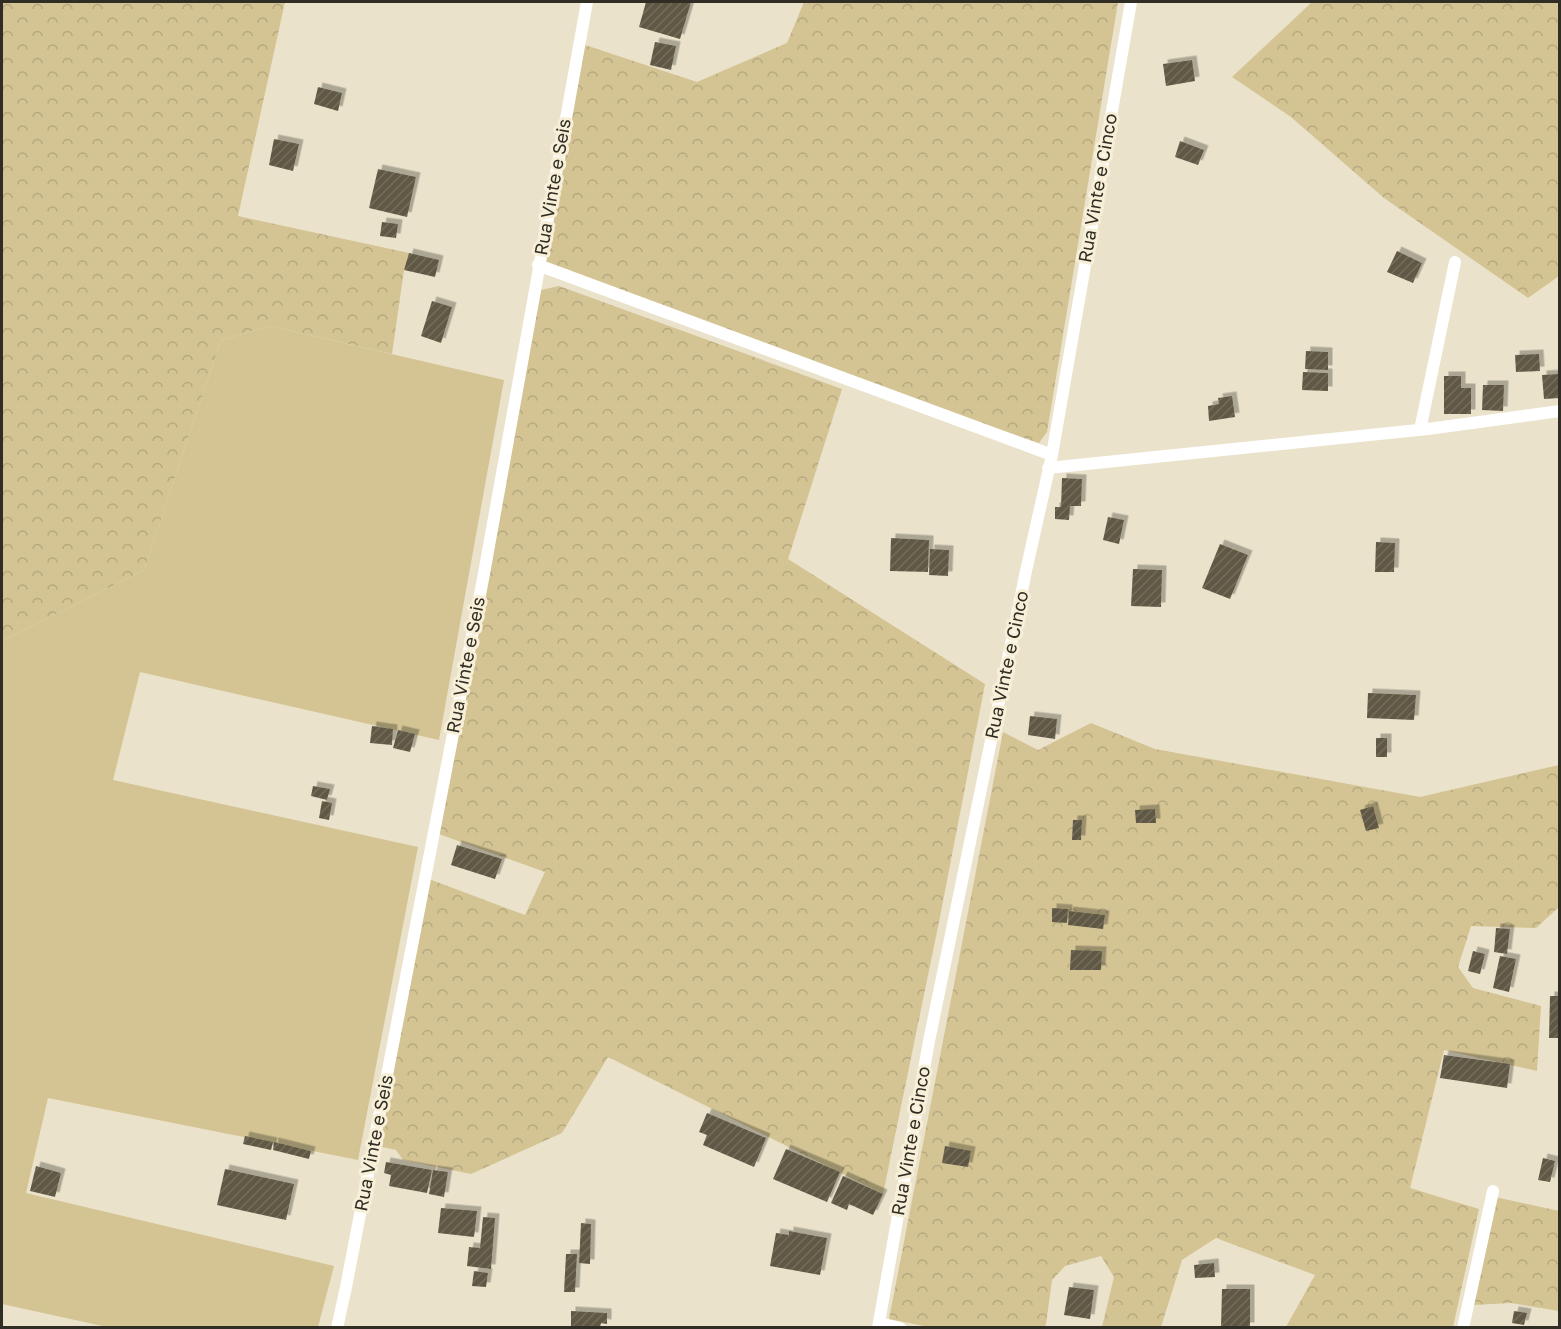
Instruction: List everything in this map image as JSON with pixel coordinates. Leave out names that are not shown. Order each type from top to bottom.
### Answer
[{"type":"street","name":"Rua Vinte e Seis","points":[[337,1328],[483,579],[587,2]]},
{"type":"street","name":"Rua Vinte e Cinco","points":[[879,1325],[929,1041],[1052,454],[1131,2]]},
{"type":"street","points":[[1420,430],[1455,262]]},
{"type":"street","points":[[538,265],[1052,454]]},
{"type":"street","points":[[1048,468],[1420,430],[1560,411]]},
{"type":"street","points":[[1463,1328],[1493,1191]]},
{"type":"street","points":[[879,1325],[900,1328]]},
{"type":"green space","points":[[2,2],[285,2],[238,216],[409,253],[404,270],[392,354],[270,326],[221,340],[144,570],[2,641]]},
{"type":"green space","points":[[804,2],[1118,2],[1047,432],[1039,443],[884,390],[544,265],[582,44],[697,82],[787,43]]},
{"type":"green space","points":[[1312,2],[1559,2],[1559,276],[1528,298],[1384,198],[1291,117],[1232,77]]},
{"type":"green space","points":[[559,286],[842,389],[788,559],[985,684],[883,1194],[608,1057],[562,1133],[471,1174],[403,1160],[396,1150],[378,1146],[429,879],[525,915],[545,872],[436,833],[541,290]]},
{"type":"green space","points":[[270,326],[504,380],[439,740],[140,672],[113,780],[418,847],[358,1160],[48,1098],[26,1193],[334,1266],[318,1327],[107,1327],[2,1304],[2,641],[144,570],[221,340]]},
{"type":"green space","points":[[1091,723],[1155,749],[1420,797],[1559,765],[1559,907],[1536,928],[1471,926],[1458,967],[1473,988],[1541,1006],[1537,1071],[1444,1050],[1410,1188],[1479,1209],[1453,1327],[1286,1327],[1315,1275],[1216,1238],[1182,1260],[1161,1327],[1102,1327],[1114,1277],[1101,1256],[1065,1266],[1052,1280],[1044,1327],[929,1327],[889,1319],[1003,732],[1038,750]]},
{"type":"green space","points":[[1495,1197],[1559,1211],[1559,1311],[1511,1303],[1473,1305]]},
{"type":"building","points":[[646,2],[691,2],[680,39],[639,27]]},
{"type":"building","points":[[655,42],[676,46],[671,70],[650,65]]},
{"type":"building","points":[[1192,60],[1195,81],[1166,86],[1163,64]]},
{"type":"building","points":[[318,87],[342,93],[338,111],[314,104]]},
{"type":"building","points":[[274,139],[299,144],[293,171],[269,165]]},
{"type":"building","points":[[1180,141],[1204,150],[1198,165],[1175,157]]},
{"type":"building","points":[[378,169],[416,177],[407,217],[369,208]]},
{"type":"building","points":[[382,222],[398,224],[396,238],[380,236]]},
{"type":"building","points":[[1397,251],[1422,263],[1413,283],[1387,272]]},
{"type":"building","points":[[409,253],[439,260],[435,277],[404,270]]},
{"type":"building","points":[[432,301],[452,307],[441,343],[421,336]]},
{"type":"building","points":[[1306,351],[1328,352],[1328,370],[1305,369]]},
{"type":"building","points":[[1539,354],[1540,371],[1516,372],[1515,355]]},
{"type":"building","points":[[1303,372],[1328,373],[1328,391],[1302,390]]},
{"type":"building","points":[[1559,374],[1560,398],[1544,399],[1542,375]]},
{"type":"building","points":[[1444,376],[1461,376],[1461,388],[1471,388],[1471,414],[1444,414]]},
{"type":"building","points":[[1483,385],[1504,385],[1503,411],[1482,410]]},
{"type":"building","points":[[1232,396],[1235,417],[1209,421],[1208,406],[1219,404],[1218,398]]},
{"type":"building","points":[[1062,478],[1082,479],[1081,506],[1070,506],[1069,520],[1055,519],[1055,507],[1061,507]]},
{"type":"building","points":[[1108,517],[1124,520],[1119,544],[1103,540]]},
{"type":"building","points":[[891,538],[929,540],[928,572],[890,571]]},
{"type":"building","points":[[1376,542],[1395,543],[1394,572],[1375,572]]},
{"type":"building","points":[[1220,544],[1248,555],[1230,599],[1202,588]]},
{"type":"building","points":[[930,549],[949,550],[948,576],[929,575]]},
{"type":"building","points":[[1133,569],[1162,570],[1161,607],[1131,606]]},
{"type":"building","points":[[1368,693],[1416,695],[1414,720],[1367,718]]},
{"type":"building","points":[[1030,716],[1057,719],[1055,739],[1028,735]]},
{"type":"building","points":[[372,726],[393,729],[392,745],[370,743]]},
{"type":"building","points":[[398,730],[415,734],[410,752],[393,748]]},
{"type":"building","points":[[1376,738],[1387,738],[1387,757],[1376,757]]},
{"type":"building","points":[[313,786],[330,789],[327,800],[311,796]]},
{"type":"building","points":[[322,801],[332,803],[329,820],[319,818]]},
{"type":"building","points":[[1373,806],[1379,828],[1366,831],[1360,810]]},
{"type":"building","points":[[1155,809],[1156,823],[1136,823],[1135,810]]},
{"type":"building","points":[[1073,820],[1082,820],[1081,840],[1072,840]]},
{"type":"building","points":[[457,845],[502,859],[495,879],[451,865]]},
{"type":"building","points":[[1052,908],[1068,909],[1067,923],[1052,922]]},
{"type":"building","points":[[1069,911],[1105,915],[1103,929],[1068,925]]},
{"type":"building","points":[[1496,928],[1510,929],[1507,954],[1494,952]]},
{"type":"building","points":[[1071,950],[1102,951],[1101,970],[1070,970]]},
{"type":"building","points":[[1473,951],[1485,954],[1480,974],[1468,971]]},
{"type":"building","points":[[1500,956],[1516,959],[1509,992],[1493,988]]},
{"type":"building","points":[[1550,996],[1560,996],[1560,1038],[1549,1038]]},
{"type":"building","points":[[1444,1055],[1510,1064],[1507,1088],[1440,1078]]},
{"type":"building","points":[[707,1113],[766,1138],[754,1167],[703,1145],[707,1135],[699,1132]]},
{"type":"building","points":[[245,1136],[273,1142],[271,1150],[243,1144]]},
{"type":"building","points":[[274,1142],[311,1151],[309,1159],[273,1150]]},
{"type":"building","points":[[945,1146],[971,1151],[968,1167],[942,1163]]},
{"type":"building","points":[[786,1149],[840,1172],[827,1202],[773,1179]]},
{"type":"building","points":[[1543,1158],[1555,1161],[1550,1182],[1538,1180]]},
{"type":"building","points":[[386,1162],[432,1170],[427,1193],[389,1186],[391,1175],[384,1173]]},
{"type":"building","points":[[36,1166],[61,1173],[55,1197],[30,1191]]},
{"type":"building","points":[[225,1169],[294,1184],[286,1220],[217,1205]]},
{"type":"building","points":[[433,1170],[448,1172],[444,1197],[429,1194]]},
{"type":"building","points":[[843,1176],[883,1194],[873,1215],[849,1204],[847,1210],[831,1203]]},
{"type":"building","points":[[441,1208],[477,1211],[474,1237],[438,1233]]},
{"type":"building","points":[[483,1217],[495,1218],[491,1269],[467,1266],[469,1247],[480,1248]]},
{"type":"building","points":[[581,1223],[591,1224],[590,1264],[579,1263]]},
{"type":"building","points":[[789,1231],[827,1238],[820,1275],[770,1266],[776,1233],[789,1235]]},
{"type":"building","points":[[566,1254],[577,1254],[575,1292],[564,1292]]},
{"type":"building","points":[[1214,1263],[1215,1277],[1195,1278],[1194,1265]]},
{"type":"building","points":[[474,1271],[488,1273],[486,1287],[472,1286]]},
{"type":"building","points":[[1069,1287],[1094,1290],[1090,1319],[1064,1315]]},
{"type":"building","points":[[1222,1289],[1250,1289],[1250,1327],[1221,1327]]},
{"type":"building","points":[[571,1311],[607,1313],[607,1324],[601,1323],[600,1328],[571,1328]]},
{"type":"building","points":[[1514,1311],[1527,1313],[1524,1325],[1512,1323]]}]
